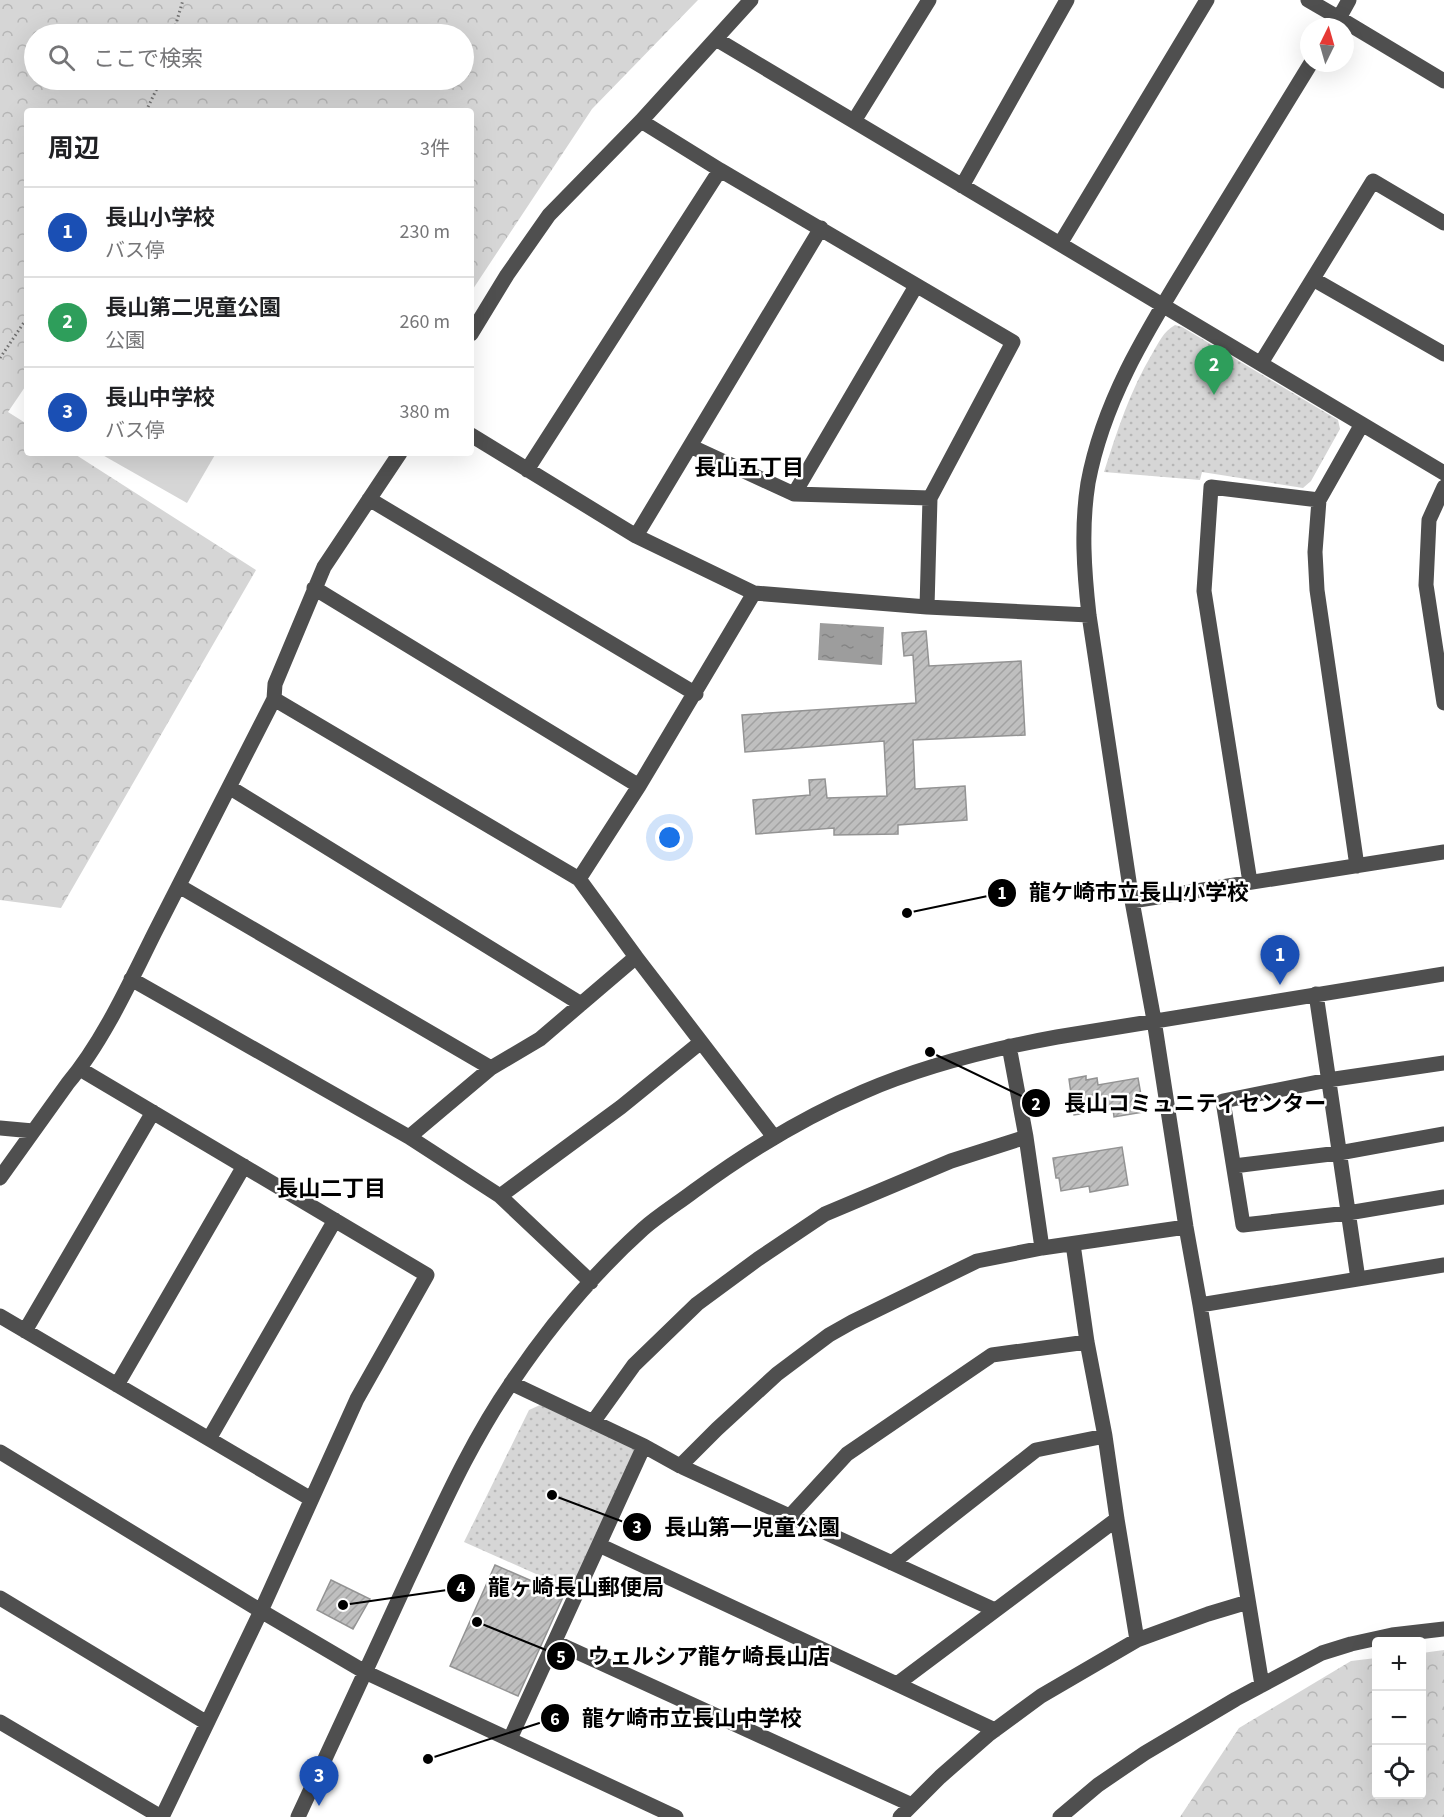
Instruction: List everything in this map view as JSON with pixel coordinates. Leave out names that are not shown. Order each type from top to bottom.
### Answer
[{"type":"street","points":[[474,329],[507,275],[549,215],[641,121],[752,0]]},
{"type":"street","points":[[854,121],[929,0]]},
{"type":"street","points":[[963,186],[1068,0]]},
{"type":"street","points":[[1060,244],[1207,0]]},
{"type":"street","points":[[1308,0],[1330,18]]},
{"type":"street","points":[[1339,18],[1349,0]]},
{"type":"street","points":[[1354,33],[1444,81]]},
{"type":"street","points":[[716,39],[1444,473]]},
{"type":"street","points":[[1262,1685],[1154,1020],[1132,901],[1089,615],[1083,545],[1089,483],[1095,456],[1113,400],[1128,366],[1305,72]]},
{"type":"street","points":[[641,121],[1013,342],[930,498],[927,607]]},
{"type":"street","points":[[527,470],[720,170]]},
{"type":"street","points":[[1261,363],[1373,181],[1444,223]]},
{"type":"street","points":[[636,536],[821,228]]},
{"type":"street","points":[[1313,279],[1444,354]]},
{"type":"street","points":[[794,494],[916,286]]},
{"type":"street","points":[[1357,866],[1317,590],[1315,552],[1319,500],[1362,424]]},
{"type":"street","points":[[474,437],[636,536],[754,593],[927,607],[1089,615]]},
{"type":"street","points":[[690,446],[794,494],[930,498]]},
{"type":"street","points":[[0,1178],[80,1069],[131,979],[274,699],[274,684],[324,567],[398,456]]},
{"type":"street","points":[[1250,882],[1204,591],[1211,487],[1319,500]]},
{"type":"street","points":[[1444,487],[1428,520],[1426,585],[1444,703]]},
{"type":"street","points":[[369,499],[696,694]]},
{"type":"street","points":[[314,588],[639,786]]},
{"type":"street","points":[[579,879],[696,694],[754,593]]},
{"type":"street","points":[[274,699],[579,879],[774,1137]]},
{"type":"street","points":[[229,788],[581,1004]]},
{"type":"street","points":[[1132,901],[1444,852]]},
{"type":"street","points":[[179,886],[491,1068]]},
{"type":"street","points":[[409,1137],[491,1068],[540,1039],[636,957]]},
{"type":"street","points":[[298,1817],[468,1454],[511,1383],[544,1337],[591,1282],[644,1229],[727,1167],[815,1114],[865,1091],[919,1071],[1010,1046],[1154,1020],[1444,974]]},
{"type":"street","points":[[131,979],[409,1137],[500,1196],[591,1282]]},
{"type":"street","points":[[1316,994],[1359,1279]]},
{"type":"street","points":[[500,1196],[621,1107],[701,1042]]},
{"type":"street","points":[[1010,1046],[1042,1248]]},
{"type":"street","points":[[1444,1063],[1328,1080],[1223,1101],[1244,1225],[1348,1213],[1444,1197]]},
{"type":"street","points":[[0,1722],[162,1817],[261,1611],[357,1400],[427,1275],[80,1069]]},
{"type":"street","points":[[25,1331],[153,1112]]},
{"type":"street","points":[[0,1128],[33,1131]]},
{"type":"street","points":[[1234,1166],[1340,1153],[1444,1134]]},
{"type":"street","points":[[592,1422],[634,1365],[697,1304],[825,1214],[951,1161],[1026,1137]]},
{"type":"street","points":[[117,1385],[244,1166]]},
{"type":"street","points":[[209,1439],[335,1220]]},
{"type":"street","points":[[680,1466],[777,1374],[830,1335],[976,1261],[1042,1248],[1186,1227]]},
{"type":"street","points":[[1073,1244],[1087,1342],[1106,1436],[1137,1640]]},
{"type":"street","points":[[1200,1305],[1444,1265]]},
{"type":"street","points":[[0,1316],[311,1498]]},
{"type":"street","points":[[790,1516],[847,1454],[992,1355],[1087,1342]]},
{"type":"street","points":[[511,1383],[644,1446],[680,1466],[995,1610]]},
{"type":"street","points":[[892,1563],[1036,1450],[1106,1436]]},
{"type":"street","points":[[510,1739],[644,1446]]},
{"type":"street","points":[[0,1452],[365,1672],[676,1817]]},
{"type":"street","points":[[897,1684],[1117,1519]]},
{"type":"street","points":[[599,1545],[995,1730]]},
{"type":"street","points":[[0,1598],[207,1723]]},
{"type":"street","points":[[900,1817],[940,1777],[995,1730],[1041,1696],[1137,1640],[1248,1602]]},
{"type":"street","points":[[1060,1817],[1098,1785],[1145,1753],[1322,1653],[1392,1635],[1444,1629]]},
{"type":"street","points":[[555,1642],[912,1805]]},
{"type":"path","points":[[176,24],[183,0]]},
{"type":"path","points":[[147,108],[155,90]]},
{"type":"path","points":[[0,358],[24,322]]},
{"type":"green space","points":[[0,0],[698,0],[592,109],[474,287],[474,108],[24,108],[24,388],[8,412],[24,422],[24,456],[78,456],[256,570],[61,908],[0,900]]},
{"type":"green space","points":[[1175,325],[1338,420],[1340,429],[1311,481],[1303,488],[1202,472],[1200,480],[1104,472],[1137,382],[1162,338]]},
{"type":"green space","points":[[104,456],[214,456],[187,503]]},
{"type":"green space","points":[[540,1405],[638,1449],[572,1590],[464,1542],[529,1410]]},
{"type":"green space","points":[[1444,1650],[1444,1817],[1180,1817],[1239,1728],[1351,1661],[1372,1658],[1372,1799],[1426,1799],[1426,1652]]},
{"type":"water","points":[[820,623],[884,627],[882,665],[818,660]]},
{"type":"building","points":[[926,631],[929,666],[1021,661],[1025,735],[913,740],[915,789],[965,786],[967,820],[898,825],[898,834],[834,835],[834,828],[756,834],[753,800],[810,795],[809,780],[825,779],[827,798],[887,796],[884,741],[745,752],[742,715],[916,703],[913,655],[904,656],[902,633]]},
{"type":"building","points":[[1086,1076],[1086,1080],[1097,1078],[1098,1085],[1138,1078],[1144,1112],[1114,1117],[1113,1109],[1074,1115],[1069,1079]]},
{"type":"building","points":[[1122,1147],[1128,1185],[1090,1192],[1089,1186],[1061,1191],[1053,1158]]},
{"type":"building","points":[[495,1565],[564,1595],[518,1696],[450,1666]]},
{"type":"building","points":[[331,1580],[370,1599],[353,1629],[317,1610]]},
{"type":"place","name":"長山第二児童公園","points":[[1214,395]]},
{"type":"place","name":"龍ケ崎市立長山小学校","points":[[907,913]]},
{"type":"place","name":"長山小学校","points":[[1280,985]]},
{"type":"place","name":"長山コミュニティセンター","points":[[930,1052]]},
{"type":"place","name":"長山第一児童公園","points":[[552,1495]]},
{"type":"place","name":"龍ヶ崎長山郵便局","points":[[343,1605]]},
{"type":"place","name":"ウェルシア龍ケ崎長山店","points":[[477,1622]]},
{"type":"place","name":"龍ケ崎市立長山中学校","points":[[428,1759]]},
{"type":"place","name":"長山中学校","points":[[319,1806]]},
{"type":"district","name":"長山五丁目","points":[[749,467]]},
{"type":"district","name":"長山二丁目","points":[[331,1188]]}]
